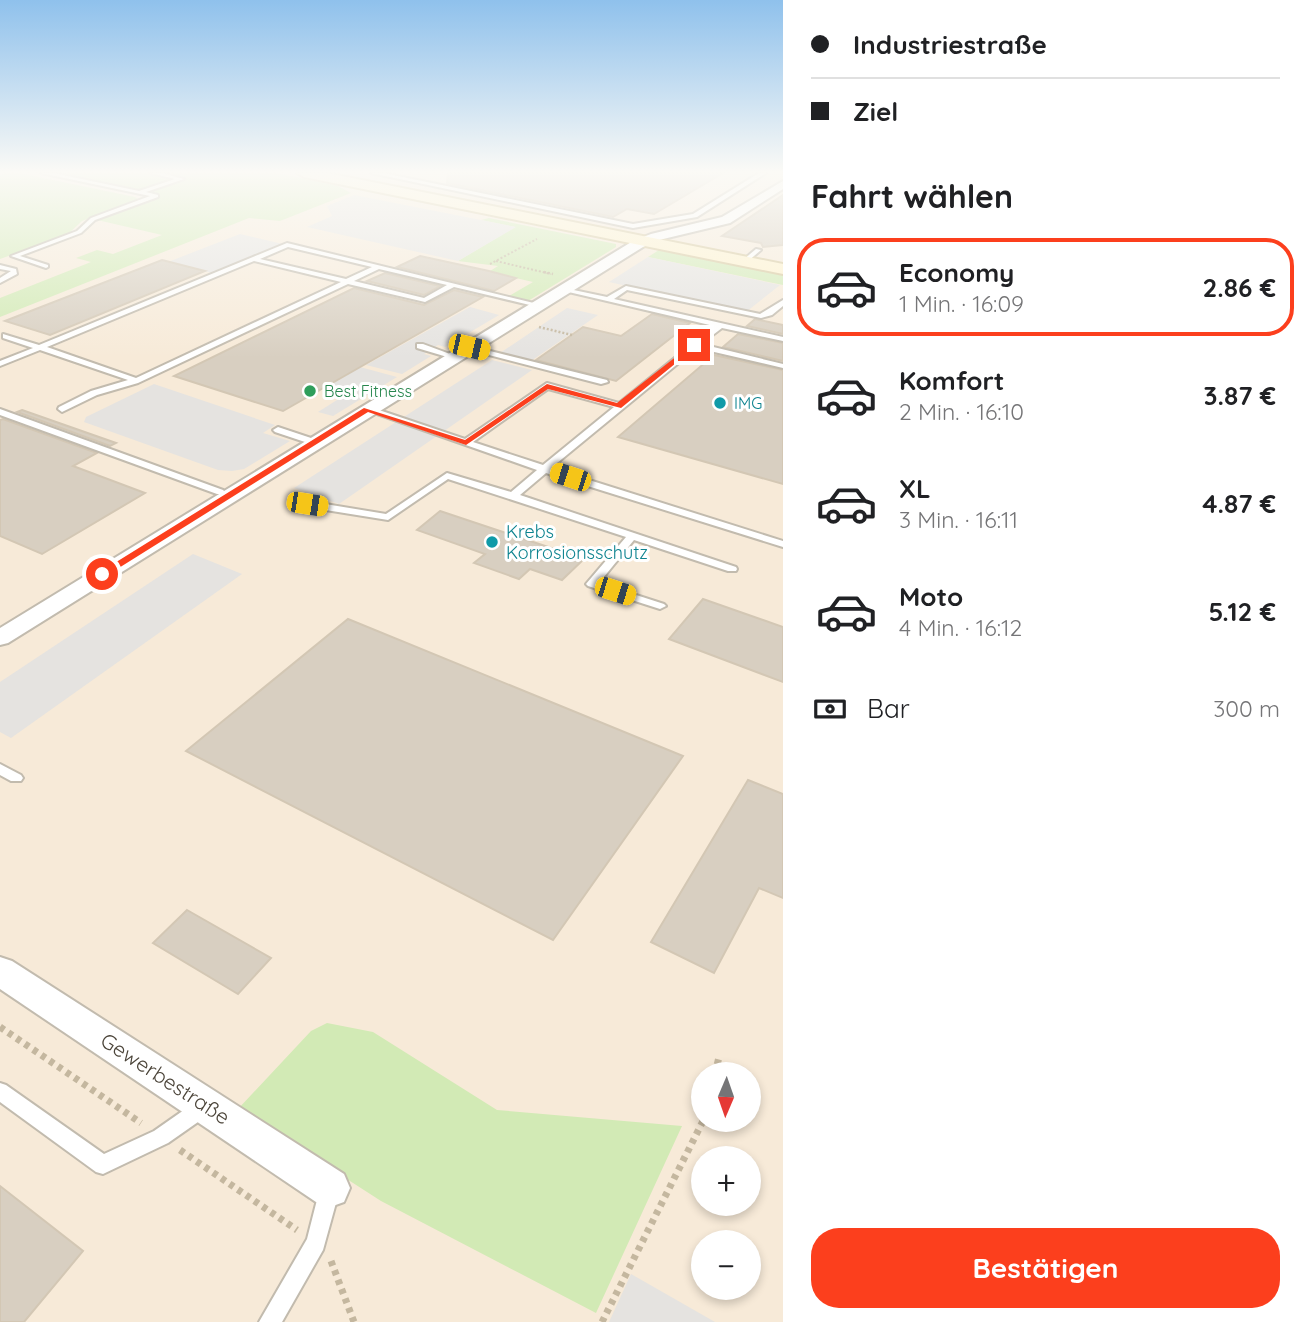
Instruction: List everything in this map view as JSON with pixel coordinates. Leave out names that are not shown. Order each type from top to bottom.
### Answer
[{"type":"street","points":[[0,638],[572,285],[637,235]]},
{"type":"street","points":[[648,235],[752,255],[783,269]]},
{"type":"street","name":"Gewerbestraße","points":[[0,971],[330,1188]]},
{"type":"lane","points":[[46,266],[13,256],[72,235]]},
{"type":"lane","points":[[0,364],[287,245],[538,305]]},
{"type":"lane","points":[[252,259],[425,300],[453,285]]},
{"type":"lane","points":[[0,267],[14,270],[14,274],[0,281]]},
{"type":"lane","points":[[62,409],[94,393],[135,381],[379,267]]},
{"type":"lane","points":[[572,285],[609,299],[783,339]]},
{"type":"lane","points":[[609,299],[626,288],[761,316],[783,302]]},
{"type":"lane","points":[[513,496],[720,325]]},
{"type":"lane","points":[[6,336],[135,381]]},
{"type":"lane","points":[[694,345],[783,366]]},
{"type":"lane","points":[[421,346],[604,382]]},
{"type":"lane","points":[[466,443],[547,386],[619,406]]},
{"type":"lane","points":[[367,410],[783,544]]},
{"type":"lane","points":[[0,412],[220,492]]},
{"type":"lane","points":[[278,430],[314,443]]},
{"type":"lane","points":[[307,504],[388,517],[447,477],[513,496],[732,569]]},
{"type":"lane","points":[[632,536],[592,584],[660,606]]},
{"type":"lane","points":[[0,769],[16,778]]},
{"type":"lane","points":[[0,1091],[103,1166],[161,1137],[206,1106]]},
{"type":"lane","points":[[270,1322],[316,1243],[330,1188]]},
{"type":"path","points":[[490,264],[541,237]]},
{"type":"path","points":[[496,261],[572,285]]},
{"type":"path","points":[[530,325],[572,335]]},
{"type":"path","points":[[718,1062],[719,1057]]},
{"type":"path","points":[[602,1322],[697,1132]]},
{"type":"path","points":[[316,1243],[335,1266],[354,1322]]},
{"type":"shaded area","points":[[0,235],[783,235],[783,1322],[0,1322]]},
{"type":"shaded area","points":[[238,235],[287,245],[216,274],[168,262]]},
{"type":"shaded area","points":[[341,235],[503,235],[458,261]]},
{"type":"shaded area","points":[[648,257],[780,285],[746,312],[609,282]]},
{"type":"shaded area","points":[[470,307],[499,315],[445,347],[438,345],[424,354],[431,356],[402,374],[366,365]]},
{"type":"shaded area","points":[[567,308],[598,315],[531,361],[500,353]]},
{"type":"shaded area","points":[[492,360],[532,370],[339,504],[294,488]]},
{"type":"shaded area","points":[[360,367],[397,377],[333,416],[318,412],[345,395],[323,388]]},
{"type":"shaded area","points":[[154,384],[275,425],[263,433],[290,441],[244,469],[218,470],[84,422],[86,417]]},
{"type":"shaded area","points":[[193,554],[242,574],[11,738],[0,732],[0,682]]},
{"type":"shaded area","points":[[631,1274],[715,1322],[609,1322]]},
{"type":"green space","points":[[0,235],[67,235],[67,235],[0,259]]},
{"type":"green space","points":[[162,235],[207,235],[0,317],[0,298],[91,262],[76,258],[97,250],[113,254]]},
{"type":"green space","points":[[502,235],[571,235],[616,244],[616,247],[528,301],[509,296],[533,282],[481,270],[490,271],[498,266],[458,261]]},
{"type":"green space","points":[[659,250],[783,275],[783,285],[648,257]]},
{"type":"green space","points":[[327,1023],[373,1032],[497,1110],[682,1126],[596,1313],[381,1201],[238,1109],[311,1031]]},
{"type":"building","points":[[783,235],[783,245],[763,247],[761,243],[722,236]]},
{"type":"building","points":[[420,256],[516,278],[494,291],[397,267]]},
{"type":"building","points":[[162,260],[205,271],[50,335],[5,321]]},
{"type":"building","points":[[385,273],[440,286],[424,295],[367,281]]},
{"type":"building","points":[[354,288],[424,305],[454,290],[483,297],[283,411],[174,376]]},
{"type":"building","points":[[652,314],[690,323],[616,381],[536,360],[583,327],[621,336]]},
{"type":"building","points":[[755,319],[783,325],[783,334],[747,326]]},
{"type":"building","points":[[738,334],[783,343],[783,361],[723,347]]},
{"type":"building","name":"IMG","points":[[714,355],[783,370],[783,484],[618,437]]},
{"type":"building","points":[[22,410],[116,443],[110,446],[17,412]]},
{"type":"building","points":[[0,420],[97,453],[73,466],[145,493],[42,554],[0,536]]},
{"type":"building","name":"Krebs Korrosionsschutz","points":[[440,511],[584,559],[562,580],[530,569],[519,579],[474,563],[485,554],[417,530]]},
{"type":"building","points":[[703,599],[783,627],[783,682],[669,639]]},
{"type":"building","points":[[348,619],[683,756],[553,940],[186,751]]},
{"type":"building","points":[[748,780],[783,794],[783,898],[759,888],[714,973],[651,942]]},
{"type":"building","points":[[187,910],[271,958],[238,994],[153,943]]},
{"type":"building","points":[[0,1186],[83,1251],[24,1322],[0,1322]]},
{"type":"place","name":"Best Fitness","points":[[310,391]]},
{"type":"place","name":"IMG","points":[[720,403]]},
{"type":"place","name":"Krebs Korrosionsschutz","points":[[492,542]]},
{"type":"route","points":[[102,574],[367,410],[466,443],[547,386],[619,406],[694,345]]}]
